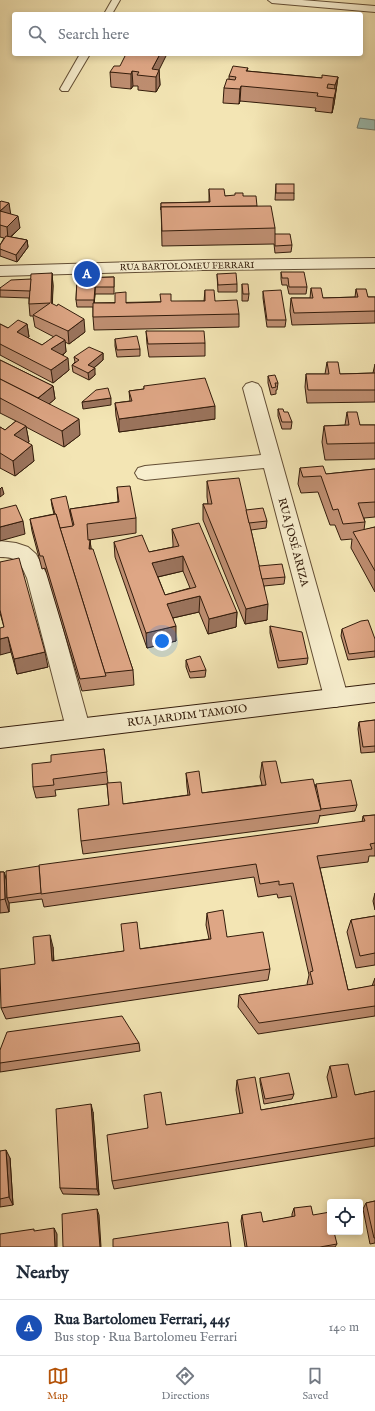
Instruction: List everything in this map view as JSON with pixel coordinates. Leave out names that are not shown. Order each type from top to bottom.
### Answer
[{"type":"street","name":"RUA BARTOLOMEU FERRARI","points":[[0,271],[203,265],[375,263]]},
{"type":"street","name":"RUA JOSÉ ARIZA","points":[[252,388],[336,697]]},
{"type":"street","points":[[145,473],[272,461]]},
{"type":"street","points":[[0,549],[12,549],[27,556],[38,578],[78,728]]},
{"type":"street","name":"RUA JARDIM TAMOIO","points":[[0,738],[375,693]]},
{"type":"lane","points":[[109,12],[116,0]]},
{"type":"lane","points":[[272,0],[375,9]]},
{"type":"lane","points":[[64,89],[84,56]]},
{"type":"water","points":[[360,118],[375,120],[375,130],[357,128]]},
{"type":"building","points":[[125,56],[159,56],[152,69],[159,70],[156,77],[137,75],[139,72],[132,71],[131,74],[110,72],[114,66],[120,66]]},
{"type":"building","points":[[233,66],[248,68],[246,71],[322,78],[322,75],[338,77],[335,85],[328,84],[327,88],[336,89],[334,98],[317,96],[318,93],[241,86],[240,89],[224,88],[227,79],[235,80],[236,77],[229,76]]},
{"type":"building","points":[[276,184],[294,184],[294,193],[276,193]]},
{"type":"building","points":[[209,189],[224,189],[225,196],[235,195],[235,193],[243,193],[243,196],[256,196],[257,206],[161,207],[161,203],[210,202]]},
{"type":"building","points":[[1,201],[9,203],[0,211]]},
{"type":"building","points":[[271,206],[275,228],[162,231],[161,207]]},
{"type":"building","points":[[0,211],[18,216],[7,227],[0,225]]},
{"type":"building","points":[[275,234],[290,234],[292,245],[275,246]]},
{"type":"building","points":[[6,236],[27,240],[16,255],[0,249],[0,245]]},
{"type":"building","points":[[281,272],[304,272],[307,287],[289,287],[288,278],[282,278]]},
{"type":"building","points":[[52,273],[51,303],[57,306],[58,304],[84,319],[68,331],[33,315],[50,303],[29,304],[31,274]]},
{"type":"building","points":[[236,273],[237,284],[218,285],[217,274]]},
{"type":"building","points":[[114,277],[114,287],[95,287],[94,300],[76,300],[77,278]]},
{"type":"building","points":[[31,279],[30,291],[0,290],[0,288],[11,280]]},
{"type":"building","points":[[242,284],[248,284],[249,294],[243,294]]},
{"type":"building","points":[[311,288],[321,288],[323,298],[358,297],[356,289],[366,289],[368,297],[375,297],[375,311],[294,313],[291,298],[313,298]]},
{"type":"building","points":[[205,290],[214,290],[215,301],[237,300],[239,314],[93,317],[93,303],[115,303],[115,293],[126,292],[126,303],[161,302],[160,294],[171,294],[171,301],[205,301]]},
{"type":"building","points":[[281,290],[286,320],[267,320],[263,291]]},
{"type":"building","points":[[18,320],[27,324],[17,332],[42,345],[56,335],[65,340],[51,349],[68,358],[51,370],[0,344],[0,324],[8,328]]},
{"type":"building","points":[[146,331],[204,331],[205,343],[148,344]]},
{"type":"building","points":[[137,336],[140,349],[117,350],[115,339]]},
{"type":"building","points":[[89,347],[103,353],[88,365],[95,368],[88,373],[72,365],[79,360],[74,357]]},
{"type":"building","points":[[0,360],[53,386],[38,398],[0,379]]},
{"type":"building","points":[[327,362],[338,362],[340,374],[375,373],[375,390],[308,390],[306,374],[329,374]]},
{"type":"building","points":[[275,375],[278,383],[275,383],[276,387],[272,388],[268,376]]},
{"type":"building","points":[[205,378],[215,406],[119,419],[115,403],[132,401],[129,391],[144,389],[144,386]]},
{"type":"building","points":[[0,379],[79,419],[62,431],[0,398]]},
{"type":"building","points":[[108,388],[111,398],[82,402],[96,390]]},
{"type":"building","points":[[278,409],[283,409],[284,412],[288,412],[292,422],[282,422]]},
{"type":"building","points":[[347,412],[357,412],[360,425],[375,425],[375,443],[327,444],[324,426],[349,425]]},
{"type":"building","points":[[16,421],[26,426],[14,435],[32,445],[13,461],[0,453],[0,427],[5,430]]},
{"type":"building","points":[[323,466],[326,474],[375,469],[375,502],[358,503],[365,522],[343,524],[338,509],[333,510],[321,476],[303,477],[300,468]]},
{"type":"building","points":[[239,478],[268,604],[246,609],[203,504],[212,504],[207,481]]},
{"type":"building","points":[[130,486],[136,518],[87,524],[88,540],[90,540],[89,549],[93,549],[133,670],[105,673],[60,528],[74,525],[70,509],[119,502],[117,487]]},
{"type":"building","points":[[66,496],[73,526],[60,528],[51,499]]},
{"type":"building","points":[[16,505],[23,521],[0,527],[0,509]]},
{"type":"building","points":[[263,508],[267,521],[249,523],[246,510]]},
{"type":"building","points":[[56,514],[106,676],[80,679],[43,556],[40,556],[30,519]]},
{"type":"building","points":[[199,523],[237,612],[209,619],[200,596],[167,604],[176,626],[146,633],[114,542],[142,535],[149,552],[179,546],[172,529]],"holes":[[[183,556],[196,587],[165,595],[152,563]]]},
{"type":"building","points":[[375,527],[375,571],[353,532]]},
{"type":"building","points":[[19,558],[45,652],[14,659],[8,637],[0,639],[0,628],[4,627],[0,610],[0,562]]},
{"type":"building","points":[[282,564],[285,577],[262,579],[259,566]]},
{"type":"building","points":[[368,620],[375,639],[375,651],[349,654],[342,629],[361,621]]},
{"type":"building","points":[[270,626],[302,632],[308,658],[279,661]]},
{"type":"building","points":[[200,656],[206,670],[190,672],[186,660]]},
{"type":"building","points":[[375,720],[375,746],[363,747],[359,722]]},
{"type":"building","points":[[104,749],[107,772],[53,779],[54,785],[33,787],[32,764],[51,762],[51,755]]},
{"type":"building","points":[[276,761],[281,783],[313,779],[321,810],[81,841],[78,809],[109,805],[107,783],[121,782],[123,804],[190,795],[186,773],[199,771],[202,793],[266,785],[262,762]]},
{"type":"building","points":[[351,780],[357,805],[321,809],[316,784]]},
{"type":"building","points":[[375,815],[375,843],[370,844],[372,849],[317,856],[348,990],[375,985],[375,1006],[259,1023],[239,995],[313,984],[310,972],[313,971],[293,883],[279,885],[279,881],[260,884],[256,864],[41,894],[39,865],[365,821],[363,816]]},
{"type":"building","points":[[39,866],[41,893],[7,898],[6,871]]},
{"type":"building","points":[[0,872],[4,872],[5,899],[0,900]]},
{"type":"building","points":[[223,910],[227,937],[263,932],[270,969],[1,1008],[0,969],[35,964],[33,937],[50,935],[52,961],[124,951],[121,924],[137,922],[140,949],[211,939],[207,913]]},
{"type":"building","points":[[375,916],[375,953],[360,956],[351,920]]},
{"type":"building","points":[[122,1016],[139,1043],[0,1063],[0,1050],[7,1032]]},
{"type":"building","points":[[348,1064],[355,1095],[375,1091],[375,1138],[112,1181],[107,1135],[148,1128],[144,1095],[161,1092],[166,1125],[243,1113],[237,1080],[255,1077],[261,1110],[337,1097],[330,1066]]},
{"type":"building","points":[[289,1073],[294,1094],[265,1099],[260,1078]]},
{"type":"building","points":[[91,1104],[97,1189],[60,1188],[56,1109]]},
{"type":"building","points":[[6,1150],[9,1197],[0,1199],[0,1151]]},
{"type":"building","points":[[375,1201],[375,1238],[374,1238],[366,1203]]},
{"type":"building","points":[[311,1206],[313,1215],[327,1213],[327,1235],[335,1235],[337,1244],[320,1247],[247,1247],[242,1215],[261,1212],[263,1222],[295,1216],[294,1208]]},
{"type":"building","points":[[97,1209],[100,1247],[63,1247],[62,1214]]},
{"type":"building","points":[[228,1222],[231,1247],[113,1247],[113,1239]]},
{"type":"building","points":[[54,1228],[55,1247],[0,1247],[0,1234],[34,1229],[34,1231]]},
{"type":"place","name":"Rua Bartolomeu Ferrari, 445","points":[[87,274]]}]
